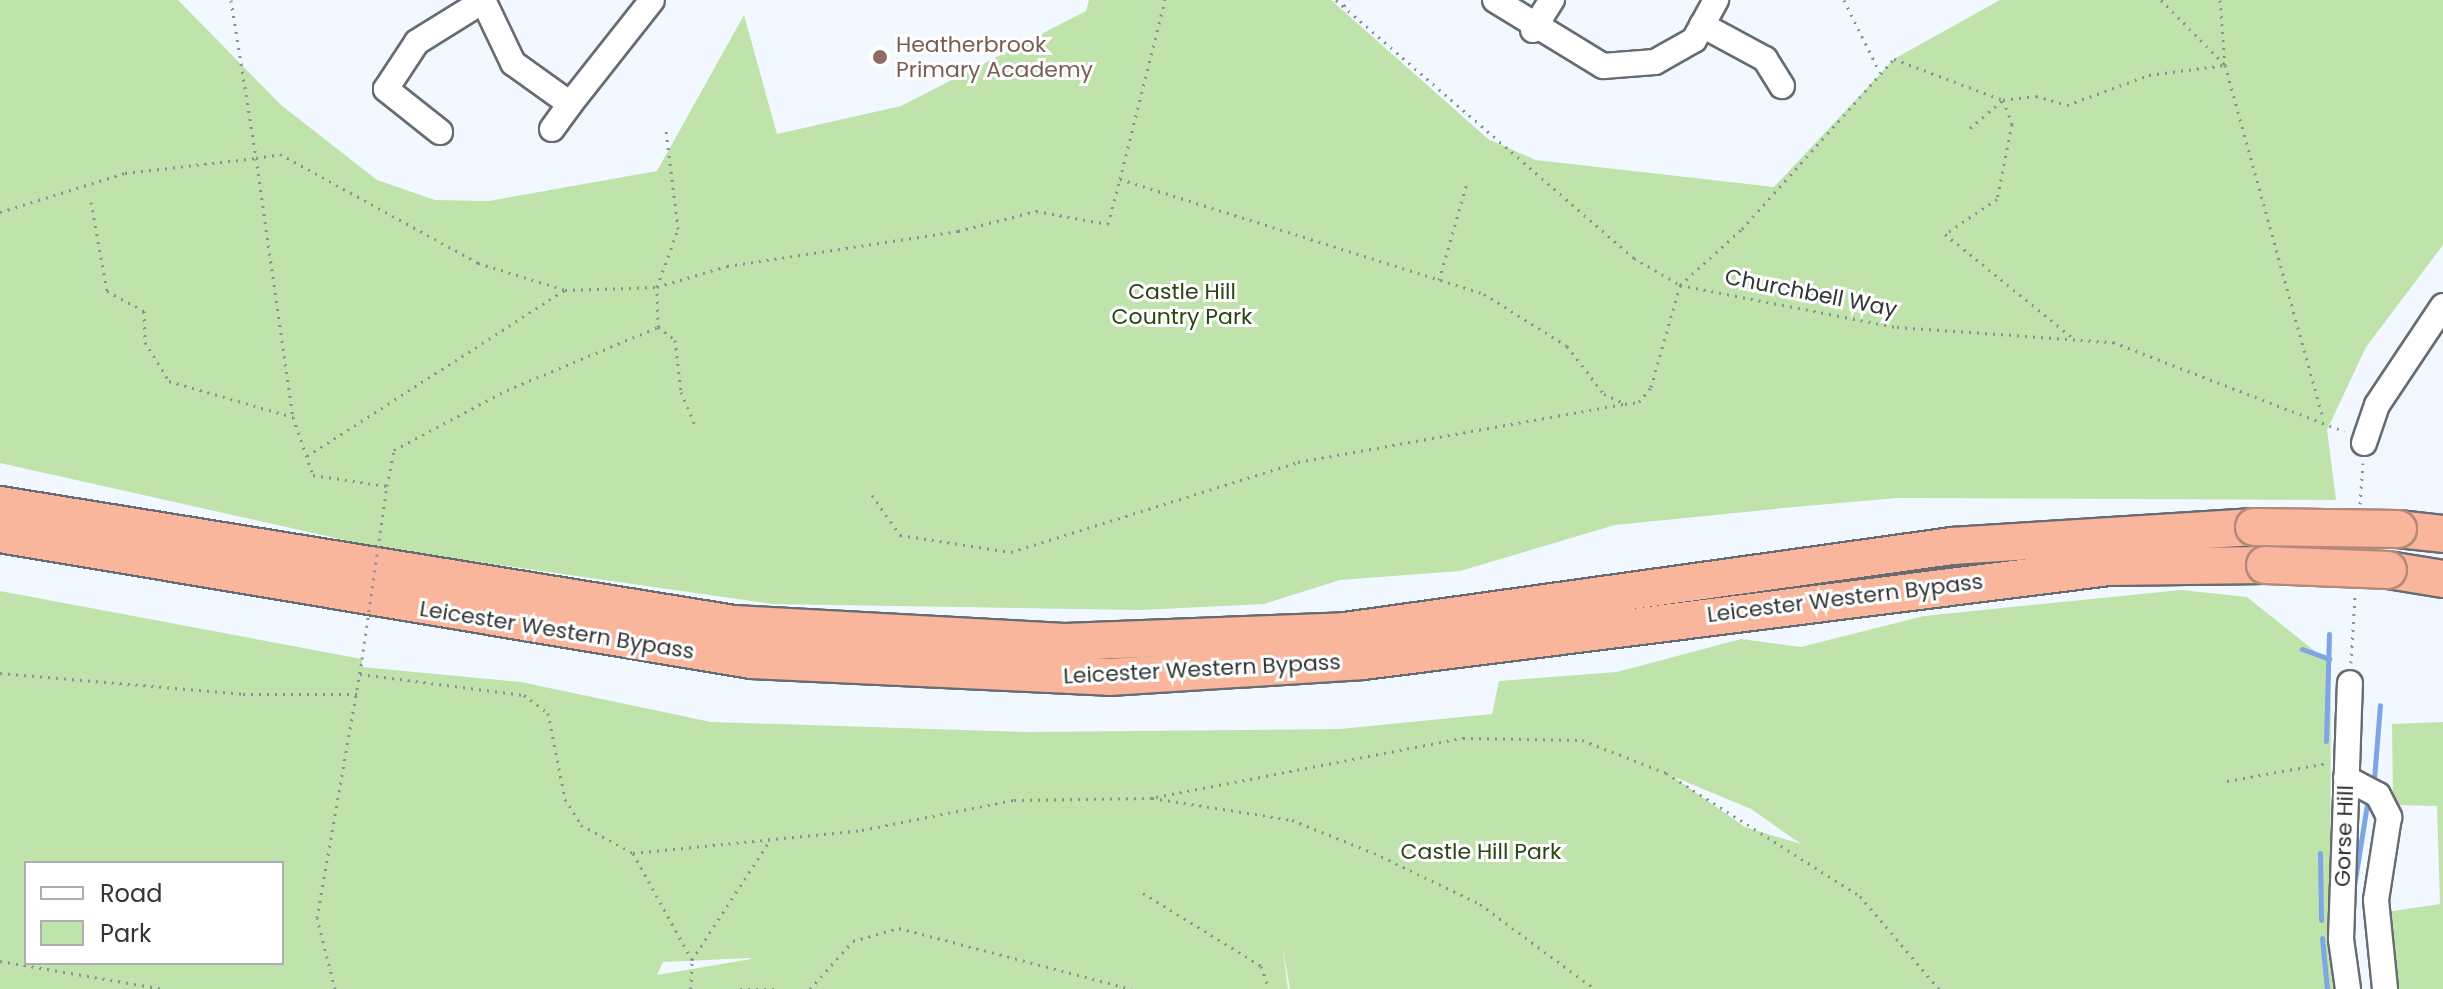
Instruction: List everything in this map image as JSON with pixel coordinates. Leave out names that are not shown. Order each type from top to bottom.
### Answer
[{"type":"highway","name":"Leicester Western Bypass","points":[[0,505],[734,624],[1065,642],[1345,631],[1952,546],[2254,527],[2398,529],[2443,534]]},
{"type":"highway","name":"Leicester Western Bypass","points":[[0,534],[751,660],[1109,677],[1363,661],[2109,567],[2265,565],[2388,570]]},
{"type":"highway","points":[[2388,570],[2443,572]]},
{"type":"highway","points":[[2388,570],[2443,579]]},
{"type":"street","points":[[440,132],[386,89],[417,42],[483,0],[513,63],[570,104]]},
{"type":"street","points":[[552,129],[652,0]]},
{"type":"street","points":[[1495,0],[1533,30],[1603,66],[1655,62],[1694,40],[1716,0]]},
{"type":"street","points":[[1533,30],[1552,0]]},
{"type":"street","points":[[1702,25],[1765,59],[1782,86]]},
{"type":"street","points":[[2364,443],[2377,405],[2443,306]]},
{"type":"street","name":"Gorse Hill","points":[[2348,989],[2341,939],[2350,683]]},
{"type":"street","points":[[2347,769],[2378,795],[2389,817],[2376,900],[2385,989]]},
{"type":"path","points":[[231,0],[293,417],[313,475],[387,486]]},
{"type":"path","points":[[0,212],[125,173],[280,154],[478,263],[565,290],[657,287],[727,266],[958,231],[1036,211],[1108,224],[1165,0]]},
{"type":"path","name":"Churchbell Way","points":[[1336,0],[1634,258],[1680,285],[1897,327],[2113,342],[2323,418],[2364,443]]},
{"type":"path","points":[[1344,6],[1350,0]]},
{"type":"path","points":[[1844,0],[1880,73]]},
{"type":"path","points":[[2161,0],[2225,65]]},
{"type":"path","points":[[2220,0],[2225,65],[2323,418]]},
{"type":"path","points":[[872,495],[900,535],[1011,552],[1298,462],[1639,402],[1651,387],[1680,285],[1742,229],[1894,59],[2003,100],[2036,96],[2067,105],[2149,75],[2225,65]]},
{"type":"path","points":[[1970,128],[2003,100]]},
{"type":"path","points":[[2003,100],[2012,124],[1997,199],[1945,234],[2074,339]]},
{"type":"path","points":[[658,327],[657,287],[678,229],[666,130]]},
{"type":"path","points":[[1120,179],[1484,294],[1567,346],[1604,394],[1625,404]]},
{"type":"path","points":[[1439,280],[1467,183]]},
{"type":"path","points":[[91,202],[107,291],[144,311],[145,342],[169,381],[293,417]]},
{"type":"path","points":[[307,456],[565,290]]},
{"type":"path","points":[[658,327],[675,340],[681,392],[696,427]]},
{"type":"path","points":[[335,989],[317,918],[357,694],[394,450],[507,390],[658,327]]},
{"type":"path","points":[[0,673],[243,694],[357,694]]},
{"type":"path","points":[[360,674],[524,695],[548,713],[565,799],[581,825],[633,853],[692,960],[691,989]]},
{"type":"path","points":[[1152,798],[1463,738],[1582,740],[1666,773],[1860,896],[1939,989]]},
{"type":"path","points":[[2227,781],[2347,769]]},
{"type":"path","points":[[633,853],[771,839],[1014,800],[1152,798],[1292,820],[1374,853],[1480,904],[1595,989]]},
{"type":"path","points":[[692,960],[771,839]]},
{"type":"path","points":[[1143,893],[1261,966],[1269,989]]},
{"type":"path","points":[[810,989],[853,941],[899,928],[1131,989]]},
{"type":"path","points":[[0,961],[164,989]]},
{"type":"path","points":[[740,989],[777,989]]},
{"type":"green space","name":"Castle Hill Country Park","points":[[0,0],[178,0],[281,105],[377,180],[435,200],[489,201],[657,171],[744,15],[777,134],[901,106],[1086,11],[1089,0],[1331,0],[1488,139],[1536,160],[1774,187],[1894,59],[2000,0],[2443,0],[2443,245],[2366,347],[2327,430],[2336,500],[1897,498],[1794,507],[1615,525],[1460,571],[1340,580],[1264,604],[1140,610],[773,604],[380,548],[0,463]]},
{"type":"green space","name":"Castle Hill Park","points":[[2181,590],[2247,597],[2331,664],[2330,958],[2337,939],[2343,989],[1290,989],[1283,950],[1288,989],[0,989],[0,591],[362,659],[362,667],[521,682],[711,722],[1026,732],[1340,729],[1492,714],[1499,681],[1617,672],[1741,639],[1801,647],[1924,616]],"holes":[[[1672,776],[1751,809],[1801,844],[1745,827]],[[751,959],[657,975],[663,962]]]},
{"type":"green space","points":[[2443,722],[2443,989],[2395,989],[2386,912],[2440,904],[2437,806],[2393,805],[2392,724]]},
{"type":"waterway","points":[[2326,741],[2329,634]]},
{"type":"waterway","points":[[2302,649],[2329,659]]},
{"type":"waterway","points":[[2374,779],[2380,705]]},
{"type":"waterway","points":[[2354,886],[2368,798]]},
{"type":"waterway","points":[[2320,853],[2321,920]]},
{"type":"waterway","points":[[2322,938],[2327,989]]},
{"type":"place","name":"Heatherbrook Primary Academy","points":[[880,57]]}]
